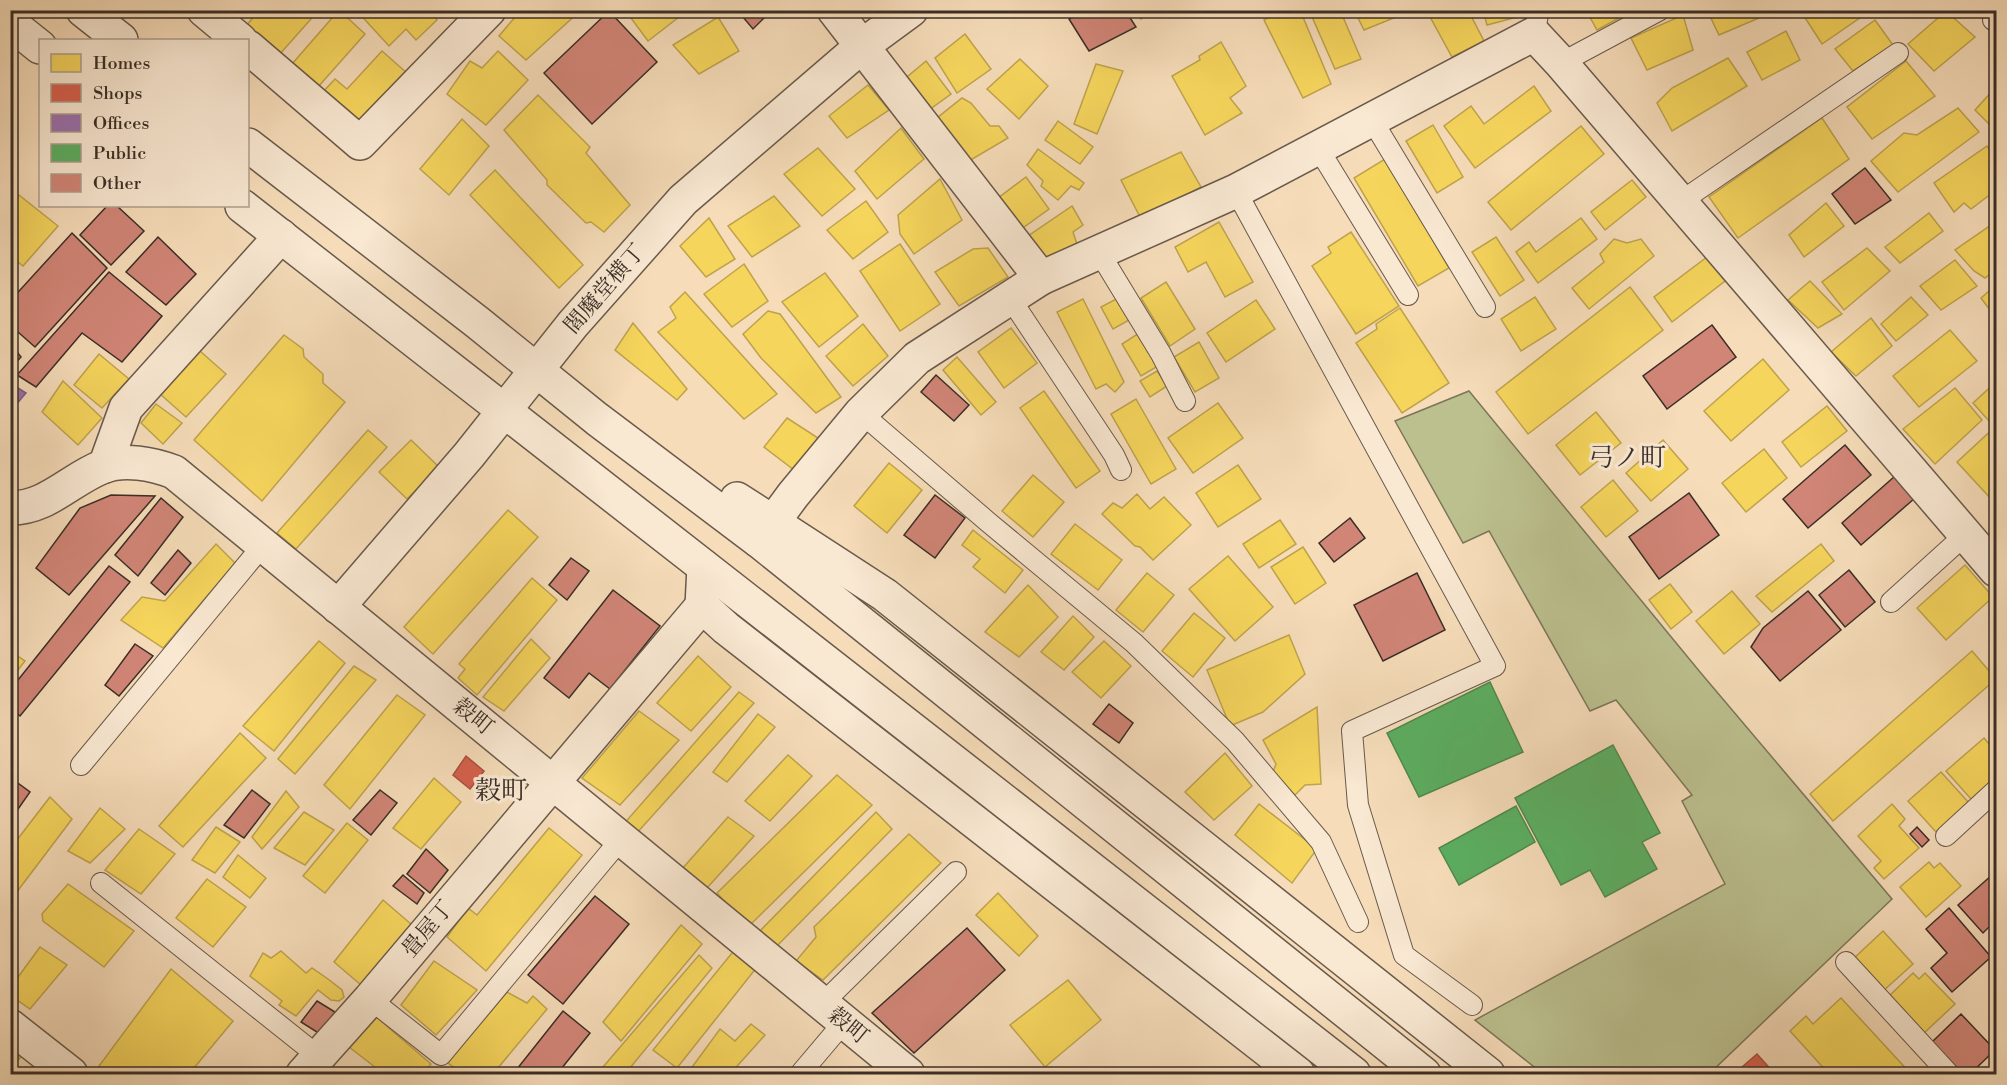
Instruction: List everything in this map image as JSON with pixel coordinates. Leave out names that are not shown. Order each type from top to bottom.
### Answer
[{"type":"street","points":[[83,10],[120,39]]},
{"type":"street","points":[[204,10],[239,39]]},
{"type":"street","points":[[249,48],[360,143],[489,10]]},
{"type":"street","points":[[834,10],[1041,278]]},
{"type":"street","name":"閻魔堂横丁","points":[[338,607],[469,455],[573,324],[683,200],[862,46],[910,10]]},
{"type":"street","points":[[766,531],[861,413],[917,358],[1041,278],[1236,191],[1372,120],[1536,22],[1561,63],[1996,570]]},
{"type":"street","points":[[10,23],[39,45]]},
{"type":"street","points":[[249,147],[654,461],[766,531],[885,595],[1488,1074]]},
{"type":"street","points":[[243,207],[1354,1074]]},
{"type":"street","points":[[105,466],[126,408],[281,236]]},
{"type":"street","name":"穀町","points":[[10,508],[43,501],[105,466],[139,463],[174,472],[908,1074]]},
{"type":"street","points":[[766,531],[1424,1074]]},
{"type":"street","points":[[704,567],[702,606],[726,628],[1298,1074]]},
{"type":"street","name":"畳屋丁","points":[[311,1065],[370,999],[702,606]]},
{"type":"street","points":[[10,1026],[36,1064],[71,1074]]},
{"type":"lane","points":[[1561,63],[1660,10]]},
{"type":"lane","points":[[1680,202],[1898,53]]},
{"type":"lane","points":[[1372,120],[1485,307]]},
{"type":"lane","points":[[1318,148],[1408,295]]},
{"type":"lane","points":[[1236,191],[1495,666],[1352,730],[1358,805],[1404,955],[1472,1005]]},
{"type":"lane","points":[[1099,252],[1161,354],[1185,401]]},
{"type":"lane","points":[[1010,298],[1114,455],[1121,470]]},
{"type":"lane","points":[[861,413],[1134,643],[1235,741],[1321,842],[1358,922]]},
{"type":"lane","points":[[1891,602],[1966,534]]},
{"type":"lane","points":[[81,765],[263,545]]},
{"type":"lane","points":[[1946,836],[1996,790]]},
{"type":"lane","points":[[370,999],[441,1055],[621,839]]},
{"type":"lane","points":[[800,1074],[833,1013],[956,872]]},
{"type":"lane","points":[[101,883],[311,1065]]},
{"type":"lane","points":[[1846,962],[1949,1074]]},
{"type":"green space","points":[[1469,391],[1700,672],[1892,899],[1709,1074],[1543,1074],[1475,1020],[1725,884],[1682,801],[1692,795],[1616,700],[1590,711],[1489,531],[1463,543],[1395,421]]},
{"type":"building: Homes","points":[[259,10],[319,10],[279,55],[247,25]]},
{"type":"building: Homes","points":[[339,10],[365,34],[318,87],[292,64]]},
{"type":"building: Homes","points":[[356,10],[430,10],[437,20],[416,40],[406,29],[389,46]]},
{"type":"building: Homes","points":[[521,10],[580,11],[526,60],[499,36]]},
{"type":"building: Homes","points":[[625,10],[688,10],[648,41]]},
{"type":"building: Homes","points":[[1134,10],[1150,10],[1141,19]]},
{"type":"building: Homes","points":[[1284,10],[1300,10],[1331,84],[1303,98],[1264,20]]},
{"type":"building: Homes","points":[[1309,10],[1340,10],[1361,59],[1335,69]]},
{"type":"building: Homes","points":[[1354,10],[1400,10],[1401,15],[1364,30]]},
{"type":"building: Homes","points":[[1440,10],[1468,10],[1484,41],[1452,57],[1429,15]]},
{"type":"building: Homes","points":[[1483,10],[1520,10],[1521,16],[1487,25]]},
{"type":"building: Homes","points":[[1586,10],[1634,10],[1597,30]]},
{"type":"building: Homes","points":[[1707,10],[1765,10],[1766,15],[1719,35]]},
{"type":"building: Homes","points":[[1800,10],[1861,10],[1864,15],[1822,44]]},
{"type":"building: Homes","points":[[1946,11],[1975,37],[1934,71],[1908,44]]},
{"type":"building: Homes","points":[[1683,15],[1693,50],[1647,70],[1631,38]]},
{"type":"building: Homes","points":[[718,17],[739,51],[699,74],[673,45]]},
{"type":"building: Homes","points":[[1875,20],[1893,45],[1853,71],[1835,49]]},
{"type":"building: Homes","points":[[1786,31],[1800,60],[1762,80],[1747,52]]},
{"type":"building: Homes","points":[[965,34],[991,69],[957,93],[935,58]]},
{"type":"building: Homes","points":[[1221,42],[1246,86],[1230,98],[1242,113],[1205,135],[1172,76],[1200,60],[1199,56]]},
{"type":"building: Homes","points":[[382,51],[408,74],[358,128],[321,94],[335,79],[347,89]]},
{"type":"building: Homes","points":[[498,51],[528,80],[486,125],[447,94],[470,61],[482,68]]},
{"type":"building: Homes","points":[[1728,58],[1747,86],[1672,131],[1657,103],[1672,88]]},
{"type":"building: Homes","points":[[1020,59],[1048,86],[1019,119],[987,89]]},
{"type":"building: Homes","points":[[926,61],[951,94],[929,110],[907,77]]},
{"type":"building: Homes","points":[[1906,61],[1935,96],[1872,139],[1847,107]]},
{"type":"building: Homes","points":[[1096,64],[1123,71],[1097,134],[1074,124]]},
{"type":"building: Homes","points":[[868,85],[889,110],[847,138],[829,116]]},
{"type":"building: Homes","points":[[1534,86],[1551,111],[1475,168],[1444,126],[1471,106],[1484,124]]},
{"type":"building: Homes","points":[[1996,87],[1996,131],[1975,110]]},
{"type":"building: Homes","points":[[538,95],[590,147],[586,153],[630,205],[604,232],[591,222],[586,223],[547,185],[547,180],[504,130]]},
{"type":"building: Homes","points":[[962,98],[971,103],[990,126],[999,126],[1008,138],[969,161],[937,118]]},
{"type":"building: Homes","points":[[1958,108],[1979,132],[1898,192],[1871,161],[1904,133],[1917,135]]},
{"type":"building: Homes","points":[[1822,118],[1849,159],[1738,238],[1709,197]]},
{"type":"building: Homes","points":[[462,119],[489,146],[449,195],[420,169]]},
{"type":"building: Homes","points":[[1058,121],[1093,147],[1080,164],[1045,140]]},
{"type":"building: Homes","points":[[1433,125],[1463,177],[1437,193],[1406,141]]},
{"type":"building: Homes","points":[[1581,126],[1604,154],[1511,230],[1488,202]]},
{"type":"building: Homes","points":[[901,128],[924,159],[877,199],[855,171]]},
{"type":"building: Homes","points":[[1987,146],[1996,158],[1996,190],[1971,209],[1964,203],[1954,212],[1934,183]]},
{"type":"building: Homes","points":[[818,148],[855,189],[822,216],[784,174]]},
{"type":"building: Homes","points":[[1038,149],[1084,183],[1079,190],[1071,186],[1058,200],[1041,186],[1043,181],[1027,165]]},
{"type":"building: Homes","points":[[1181,152],[1201,187],[1141,219],[1121,180]]},
{"type":"building: Homes","points":[[1385,159],[1449,268],[1418,286],[1354,178]]},
{"type":"building: Homes","points":[[495,170],[583,265],[559,288],[470,195]]},
{"type":"building: Homes","points":[[1026,177],[1049,209],[1020,230],[998,198]]},
{"type":"building: Homes","points":[[940,179],[962,220],[914,254],[900,234],[898,215]]},
{"type":"building: Homes","points":[[1632,180],[1646,197],[1605,230],[1591,212]]},
{"type":"building: Homes","points":[[19,195],[58,226],[23,266],[10,256],[10,236],[16,227],[10,220],[10,208]]},
{"type":"building: Homes","points":[[774,196],[800,226],[752,257],[728,226]]},
{"type":"building: Homes","points":[[866,201],[888,232],[853,259],[827,230]]},
{"type":"building: Homes","points":[[1826,203],[1844,226],[1804,257],[1789,235]]},
{"type":"building: Homes","points":[[1072,206],[1083,225],[1073,232],[1079,250],[1048,265],[1028,236]]},
{"type":"building: Homes","points":[[1929,213],[1943,231],[1900,263],[1885,247]]},
{"type":"building: Homes","points":[[709,218],[735,259],[706,277],[680,246]]},
{"type":"building: Homes","points":[[1581,218],[1597,239],[1538,283],[1516,252],[1529,242],[1536,252]]},
{"type":"building: Homes","points":[[1219,222],[1253,282],[1225,297],[1206,262],[1188,272],[1175,247]]},
{"type":"building: Homes","points":[[1994,223],[1996,225],[1996,270],[1985,278],[1974,271],[1955,250]]},
{"type":"building: Homes","points":[[1351,232],[1399,306],[1356,334],[1312,266],[1331,253],[1328,247]]},
{"type":"building: Homes","points":[[1496,237],[1524,280],[1500,296],[1472,252]]},
{"type":"building: Homes","points":[[1614,239],[1627,243],[1641,239],[1654,256],[1589,309],[1572,288],[1604,262],[1600,254]]},
{"type":"building: Homes","points":[[900,244],[940,304],[900,331],[860,271]]},
{"type":"building: Homes","points":[[988,248],[1008,277],[959,306],[935,272],[973,249]]},
{"type":"building: Homes","points":[[1867,248],[1890,271],[1844,310],[1822,282]]},
{"type":"building: Homes","points":[[1707,257],[1725,281],[1672,322],[1654,297]]},
{"type":"building: Homes","points":[[1955,260],[1977,286],[1941,310],[1920,286]]},
{"type":"building: Homes","points":[[744,264],[768,301],[732,327],[704,294]]},
{"type":"building: Homes","points":[[825,273],[858,316],[819,347],[782,302]]},
{"type":"building: Homes","points":[[1810,281],[1842,314],[1818,328],[1788,300]]},
{"type":"building: Homes","points":[[1166,282],[1195,329],[1170,346],[1141,298]]},
{"type":"building: Homes","points":[[1996,285],[1996,318],[1981,298]]},
{"type":"building: Homes","points":[[1630,287],[1663,330],[1528,434],[1496,392]]},
{"type":"building: Homes","points":[[685,292],[777,394],[744,419],[658,332],[676,318],[670,307]]},
{"type":"building: Homes","points":[[1120,297],[1131,319],[1113,329],[1101,307]]},
{"type":"building: Homes","points":[[1535,297],[1556,329],[1521,351],[1501,319]]},
{"type":"building: Homes","points":[[1911,297],[1928,315],[1896,341],[1881,324]]},
{"type":"building: Homes","points":[[1083,299],[1124,382],[1115,392],[1106,384],[1096,389],[1057,312]]},
{"type":"building: Homes","points":[[1256,300],[1275,329],[1226,362],[1207,333]]},
{"type":"building: Homes","points":[[1400,308],[1449,383],[1402,413],[1356,343],[1377,329],[1376,324]]},
{"type":"building: Homes","points":[[768,311],[780,314],[841,397],[816,413],[761,358],[743,334]]},
{"type":"building: Homes","points":[[1871,318],[1892,346],[1856,376],[1831,352]]},
{"type":"building: Homes","points":[[633,323],[687,389],[677,400],[615,350]]},
{"type":"building: Homes","points":[[863,324],[888,356],[853,386],[826,356]]},
{"type":"building: Homes","points":[[1011,328],[1037,363],[1004,388],[978,352]]},
{"type":"building: Homes","points":[[1950,330],[1977,361],[1919,407],[1893,376]]},
{"type":"building: Homes","points":[[1139,333],[1158,366],[1141,376],[1122,344]]},
{"type":"building: Homes","points":[[284,335],[303,349],[304,357],[323,374],[323,383],[345,402],[262,501],[194,440]]},
{"type":"building: Homes","points":[[1199,342],[1219,378],[1195,392],[1174,357]]},
{"type":"building: Homes","points":[[200,351],[226,374],[186,417],[159,393]]},
{"type":"building: Homes","points":[[99,354],[129,379],[102,408],[74,385]]},
{"type":"building: Homes","points":[[957,357],[996,402],[981,415],[943,370]]},
{"type":"building: Homes","points":[[1763,359],[1789,390],[1731,441],[1704,411]]},
{"type":"building: Homes","points":[[1157,371],[1167,386],[1150,397],[1140,381]]},
{"type":"building: Homes","points":[[63,381],[102,418],[78,445],[42,412]]},
{"type":"building: Homes","points":[[1996,382],[1996,414],[1989,421],[1973,403]]},
{"type":"building: Homes","points":[[1955,388],[1982,420],[1935,464],[1903,429]]},
{"type":"building: Homes","points":[[1044,391],[1100,471],[1076,488],[1020,408]]},
{"type":"building: Homes","points":[[1136,399],[1176,469],[1151,484],[1111,414]]},
{"type":"building: Homes","points":[[1218,403],[1243,438],[1193,473],[1168,438]]},
{"type":"building: Homes","points":[[156,404],[182,423],[163,444],[141,423]]},
{"type":"building: Homes","points":[[1827,406],[1847,431],[1801,467],[1782,442]]},
{"type":"building: Homes","points":[[1596,412],[1621,443],[1580,475],[1556,445]]},
{"type":"building: Homes","points":[[787,418],[818,438],[794,470],[764,447]]},
{"type":"building: Homes","points":[[1996,426],[1996,496],[1992,500],[1957,462]]},
{"type":"building: Homes","points":[[368,430],[387,447],[296,549],[277,533]]},
{"type":"building: Homes","points":[[411,440],[439,467],[407,499],[379,472]]},
{"type":"building: Homes","points":[[1663,440],[1688,469],[1651,501],[1626,473]]},
{"type":"building: Homes","points":[[1764,449],[1787,478],[1746,512],[1722,483]]},
{"type":"building: Homes","points":[[889,463],[922,490],[887,533],[854,506]]},
{"type":"building: Homes","points":[[1238,465],[1261,499],[1218,527],[1196,493]]},
{"type":"building: Homes","points":[[1033,475],[1064,502],[1033,537],[1002,511]]},
{"type":"building: Homes","points":[[1613,480],[1638,511],[1606,537],[1581,507]]},
{"type":"building: Homes","points":[[1137,494],[1150,509],[1164,497],[1191,525],[1153,560],[1102,514],[1113,503],[1122,508]]},
{"type":"building: Homes","points":[[508,510],[538,537],[433,654],[404,627]]},
{"type":"building: Homes","points":[[1280,520],[1296,544],[1259,568],[1243,544]]},
{"type":"building: Homes","points":[[1075,524],[1122,560],[1098,590],[1051,554]]},
{"type":"building: Homes","points":[[973,530],[1023,570],[1005,593],[973,567],[980,559],[962,545]]},
{"type":"building: Homes","points":[[216,544],[235,563],[163,648],[121,620],[142,597],[165,601]]},
{"type":"building: Homes","points":[[1821,544],[1834,561],[1772,612],[1756,596]]},
{"type":"building: Homes","points":[[1303,547],[1326,583],[1295,604],[1271,567]]},
{"type":"building: Homes","points":[[1228,556],[1273,607],[1235,641],[1189,589]]},
{"type":"building: Homes","points":[[1965,565],[1993,597],[1946,640],[1917,608]]},
{"type":"building: Homes","points":[[1147,573],[1174,595],[1143,632],[1116,610]]},
{"type":"building: Homes","points":[[532,578],[557,600],[477,695],[458,678],[465,669],[459,664]]},
{"type":"building: Homes","points":[[1670,584],[1692,612],[1671,629],[1649,600]]},
{"type":"building: Homes","points":[[1028,585],[1058,617],[1019,657],[985,632]]},
{"type":"building: Homes","points":[[1732,591],[1760,624],[1724,654],[1696,621]]},
{"type":"building: Homes","points":[[1194,613],[1225,638],[1193,677],[1162,651]]},
{"type":"building: Homes","points":[[1073,616],[1094,637],[1064,670],[1041,652]]},
{"type":"building: Homes","points":[[1289,635],[1305,674],[1263,712],[1230,726],[1207,670]]},
{"type":"building: Homes","points":[[531,639],[550,658],[504,711],[483,697]]},
{"type":"building: Homes","points":[[319,641],[345,663],[274,751],[243,726]]},
{"type":"building: Homes","points":[[1104,641],[1131,666],[1101,698],[1072,672]]},
{"type":"building: Homes","points":[[10,651],[25,661],[10,680]]},
{"type":"building: Homes","points":[[1972,651],[1996,679],[1833,821],[1810,794]]},
{"type":"building: Homes","points":[[698,656],[731,687],[691,731],[657,703]]},
{"type":"building: Homes","points":[[354,666],[376,680],[295,774],[278,759]]},
{"type":"building: Homes","points":[[739,692],[754,703],[635,835],[622,826]]},
{"type":"building: Homes","points":[[397,695],[425,715],[350,809],[324,785]]},
{"type":"building: Homes","points":[[1317,707],[1321,784],[1305,785],[1295,795],[1273,772],[1276,764],[1263,740]]},
{"type":"building: Homes","points":[[639,711],[679,740],[620,805],[582,778]]},
{"type":"building: Homes","points":[[758,714],[775,727],[727,782],[713,772]]},
{"type":"building: Homes","points":[[240,733],[266,758],[183,847],[159,826]]},
{"type":"building: Homes","points":[[1984,738],[1996,752],[1996,777],[1971,799],[1946,771]]},
{"type":"building: Homes","points":[[1225,753],[1252,786],[1214,820],[1185,792]]},
{"type":"building: Homes","points":[[788,755],[812,776],[770,821],[745,801]]},
{"type":"building: Homes","points":[[1941,772],[1969,803],[1936,832],[1908,801]]},
{"type":"building: Homes","points":[[837,775],[872,805],[748,927],[717,893]]},
{"type":"building: Homes","points":[[434,778],[461,802],[421,849],[393,828]]},
{"type":"building: Homes","points":[[286,791],[299,807],[262,849],[252,837]]},
{"type":"building: Homes","points":[[50,797],[72,819],[10,901],[10,849]]},
{"type":"building: Homes","points":[[1259,804],[1317,849],[1292,883],[1235,835]]},
{"type":"building: Homes","points":[[1892,804],[1905,819],[1899,826],[1919,848],[1884,879],[1874,868],[1881,861],[1858,836]]},
{"type":"building: Homes","points":[[100,808],[125,829],[90,863],[68,851]]},
{"type":"building: Homes","points":[[304,812],[334,830],[305,865],[274,848]]},
{"type":"building: Homes","points":[[876,812],[892,829],[774,949],[757,934]]},
{"type":"building: Homes","points":[[728,817],[754,836],[707,888],[682,869]]},
{"type":"building: Homes","points":[[347,823],[368,840],[325,893],[303,876]]},
{"type":"building: Homes","points":[[216,827],[240,842],[215,873],[192,860]]},
{"type":"building: Homes","points":[[549,828],[582,855],[486,971],[447,937],[468,908],[477,915]]},
{"type":"building: Homes","points":[[139,829],[175,854],[141,894],[105,870]]},
{"type":"building: Homes","points":[[909,834],[941,863],[823,980],[796,961],[816,937],[814,927]]},
{"type":"building: Homes","points":[[238,855],[266,878],[250,898],[223,877]]},
{"type":"building: Homes","points":[[1929,862],[1934,868],[1940,863],[1961,886],[1926,917],[1900,887]]},
{"type":"building: Homes","points":[[207,879],[246,907],[213,947],[176,918]]},
{"type":"building: Homes","points":[[68,884],[134,931],[104,967],[43,921],[42,914]]},
{"type":"building: Homes","points":[[998,893],[1038,936],[1019,956],[976,915]]},
{"type":"building: Homes","points":[[383,900],[411,924],[361,985],[334,962]]},
{"type":"building: Homes","points":[[681,925],[702,944],[621,1041],[603,1022]]},
{"type":"building: Homes","points":[[1883,931],[1913,964],[1882,992],[1852,960]]},
{"type":"building: Homes","points":[[40,947],[67,965],[30,1009],[10,995],[10,988]]},
{"type":"building: Homes","points":[[736,948],[757,967],[677,1068],[653,1050]]},
{"type":"building: Homes","points":[[281,951],[306,973],[312,968],[328,979],[342,990],[344,997],[339,1001],[331,1000],[318,990],[296,1016],[279,1005],[282,1001],[250,976],[263,953],[271,958]]},
{"type":"building: Homes","points":[[699,955],[712,968],[625,1074],[597,1074]]},
{"type":"building: Homes","points":[[434,961],[477,990],[436,1035],[401,1005]]},
{"type":"building: Homes","points":[[171,969],[233,1021],[189,1074],[110,1074],[99,1066]]},
{"type":"building: Homes","points":[[1913,973],[1919,979],[1925,973],[1955,1004],[1922,1035],[1887,998]]},
{"type":"building: Homes","points":[[1068,980],[1101,1020],[1045,1067],[1010,1025]]},
{"type":"building: Homes","points":[[507,992],[527,1003],[533,996],[547,1009],[493,1074],[463,1074],[448,1063]]},
{"type":"building: Homes","points":[[1841,998],[1911,1074],[1829,1074],[1790,1031],[1806,1016],[1813,1024]]},
{"type":"building: Homes","points":[[375,1016],[431,1064],[422,1074],[384,1074],[349,1047]]},
{"type":"building: Homes","points":[[751,1024],[765,1035],[730,1074],[687,1074],[720,1029],[735,1041]]},
{"type":"building: Homes","points":[[10,1050],[20,1058],[10,1071]]},
{"type":"building: Homes","points":[[440,1068],[447,1074],[435,1074]]},
{"type":"building: Homes","points":[[659,1068],[671,1074],[654,1074]]},
{"type":"building: Shops","points":[[466,756],[484,771],[470,789],[453,775]]},
{"type":"building: Shops","points":[[1757,1054],[1775,1074],[1734,1074]]},
{"type":"building: Offices","points":[[10,383],[26,393],[10,412]]},
{"type":"building: Public","points":[[1490,682],[1523,752],[1419,797],[1387,733]]},
{"type":"building: Public","points":[[1613,745],[1660,833],[1642,842],[1657,869],[1605,897],[1590,870],[1561,885],[1515,798]]},
{"type":"building: Public","points":[[1516,806],[1535,842],[1459,885],[1439,848]]},
{"type":"building: Other","points":[[737,10],[772,10],[753,29]]},
{"type":"building: Other","points":[[1087,10],[1125,10],[1136,27],[1089,51],[1069,19]]},
{"type":"building: Other","points":[[609,11],[657,62],[592,124],[544,73]]},
{"type":"building: Other","points":[[1865,168],[1891,200],[1855,224],[1832,194]]},
{"type":"building: Other","points":[[106,207],[118,207],[144,231],[111,265],[80,235]]},
{"type":"building: Other","points":[[72,233],[107,268],[35,347],[10,325],[10,301]]},
{"type":"building: Other","points":[[158,237],[196,274],[166,305],[126,272]]},
{"type":"building: Other","points":[[109,272],[162,316],[122,362],[82,333],[36,387],[17,375]]},
{"type":"building: Other","points":[[1712,325],[1736,357],[1667,409],[1643,376]]},
{"type":"building: Other","points":[[10,343],[21,357],[10,369]]},
{"type":"building: Other","points":[[936,375],[969,405],[954,421],[921,392]]},
{"type":"building: Other","points":[[1845,445],[1871,475],[1808,528],[1783,499]]},
{"type":"building: Other","points":[[1895,476],[1915,498],[1861,545],[1842,523]]},
{"type":"building: Other","points":[[1689,493],[1719,535],[1659,579],[1629,537]]},
{"type":"building: Other","points":[[111,495],[155,496],[69,595],[36,568],[80,508]]},
{"type":"building: Other","points":[[935,495],[965,518],[935,558],[904,535]]},
{"type":"building: Other","points":[[161,498],[183,517],[138,576],[115,555]]},
{"type":"building: Other","points":[[1350,518],[1365,538],[1334,562],[1319,543]]},
{"type":"building: Other","points":[[178,550],[191,563],[165,595],[151,583]]},
{"type":"building: Other","points":[[571,558],[589,571],[567,600],[549,585]]},
{"type":"building: Other","points":[[109,566],[130,582],[20,716],[10,707],[10,690]]},
{"type":"building: Other","points":[[1849,570],[1875,602],[1845,627],[1819,595]]},
{"type":"building: Other","points":[[1417,573],[1445,630],[1383,661],[1354,605]]},
{"type":"building: Other","points":[[613,590],[660,626],[610,689],[589,673],[569,698],[544,678]]},
{"type":"building: Other","points":[[1808,591],[1841,630],[1780,681],[1751,647],[1763,628]]},
{"type":"building: Other","points":[[135,644],[153,656],[119,696],[105,685]]},
{"type":"building: Other","points":[[1109,704],[1133,723],[1119,743],[1093,724]]},
{"type":"building: Other","points":[[11,778],[30,792],[16,812],[10,809]]},
{"type":"building: Other","points":[[252,790],[270,804],[244,838],[224,825]]},
{"type":"building: Other","points":[[380,790],[397,803],[371,835],[353,820]]},
{"type":"building: Other","points":[[1917,827],[1929,840],[1922,847],[1910,834]]},
{"type":"building: Other","points":[[426,849],[448,870],[430,893],[407,874]]},
{"type":"building: Other","points":[[403,875],[424,893],[417,904],[393,886]]},
{"type":"building: Other","points":[[1992,875],[1996,880],[1996,920],[1983,933],[1958,905]]},
{"type":"building: Other","points":[[595,896],[629,924],[563,1004],[528,975]]},
{"type":"building: Other","points":[[1949,908],[1991,957],[1952,992],[1931,968],[1947,953],[1926,929]]},
{"type":"building: Other","points":[[967,928],[1005,970],[914,1053],[872,1013]]},
{"type":"building: Other","points":[[317,1001],[335,1012],[320,1034],[301,1022]]},
{"type":"building: Other","points":[[563,1011],[590,1033],[557,1074],[513,1074]]},
{"type":"building: Other","points":[[1961,1014],[1995,1050],[1970,1074],[1963,1074],[1932,1042]]},
{"type":"district","name":"弓ノ町","points":[[1627,458]]},
{"type":"district","name":"穀町","points":[[501,791]]}]
